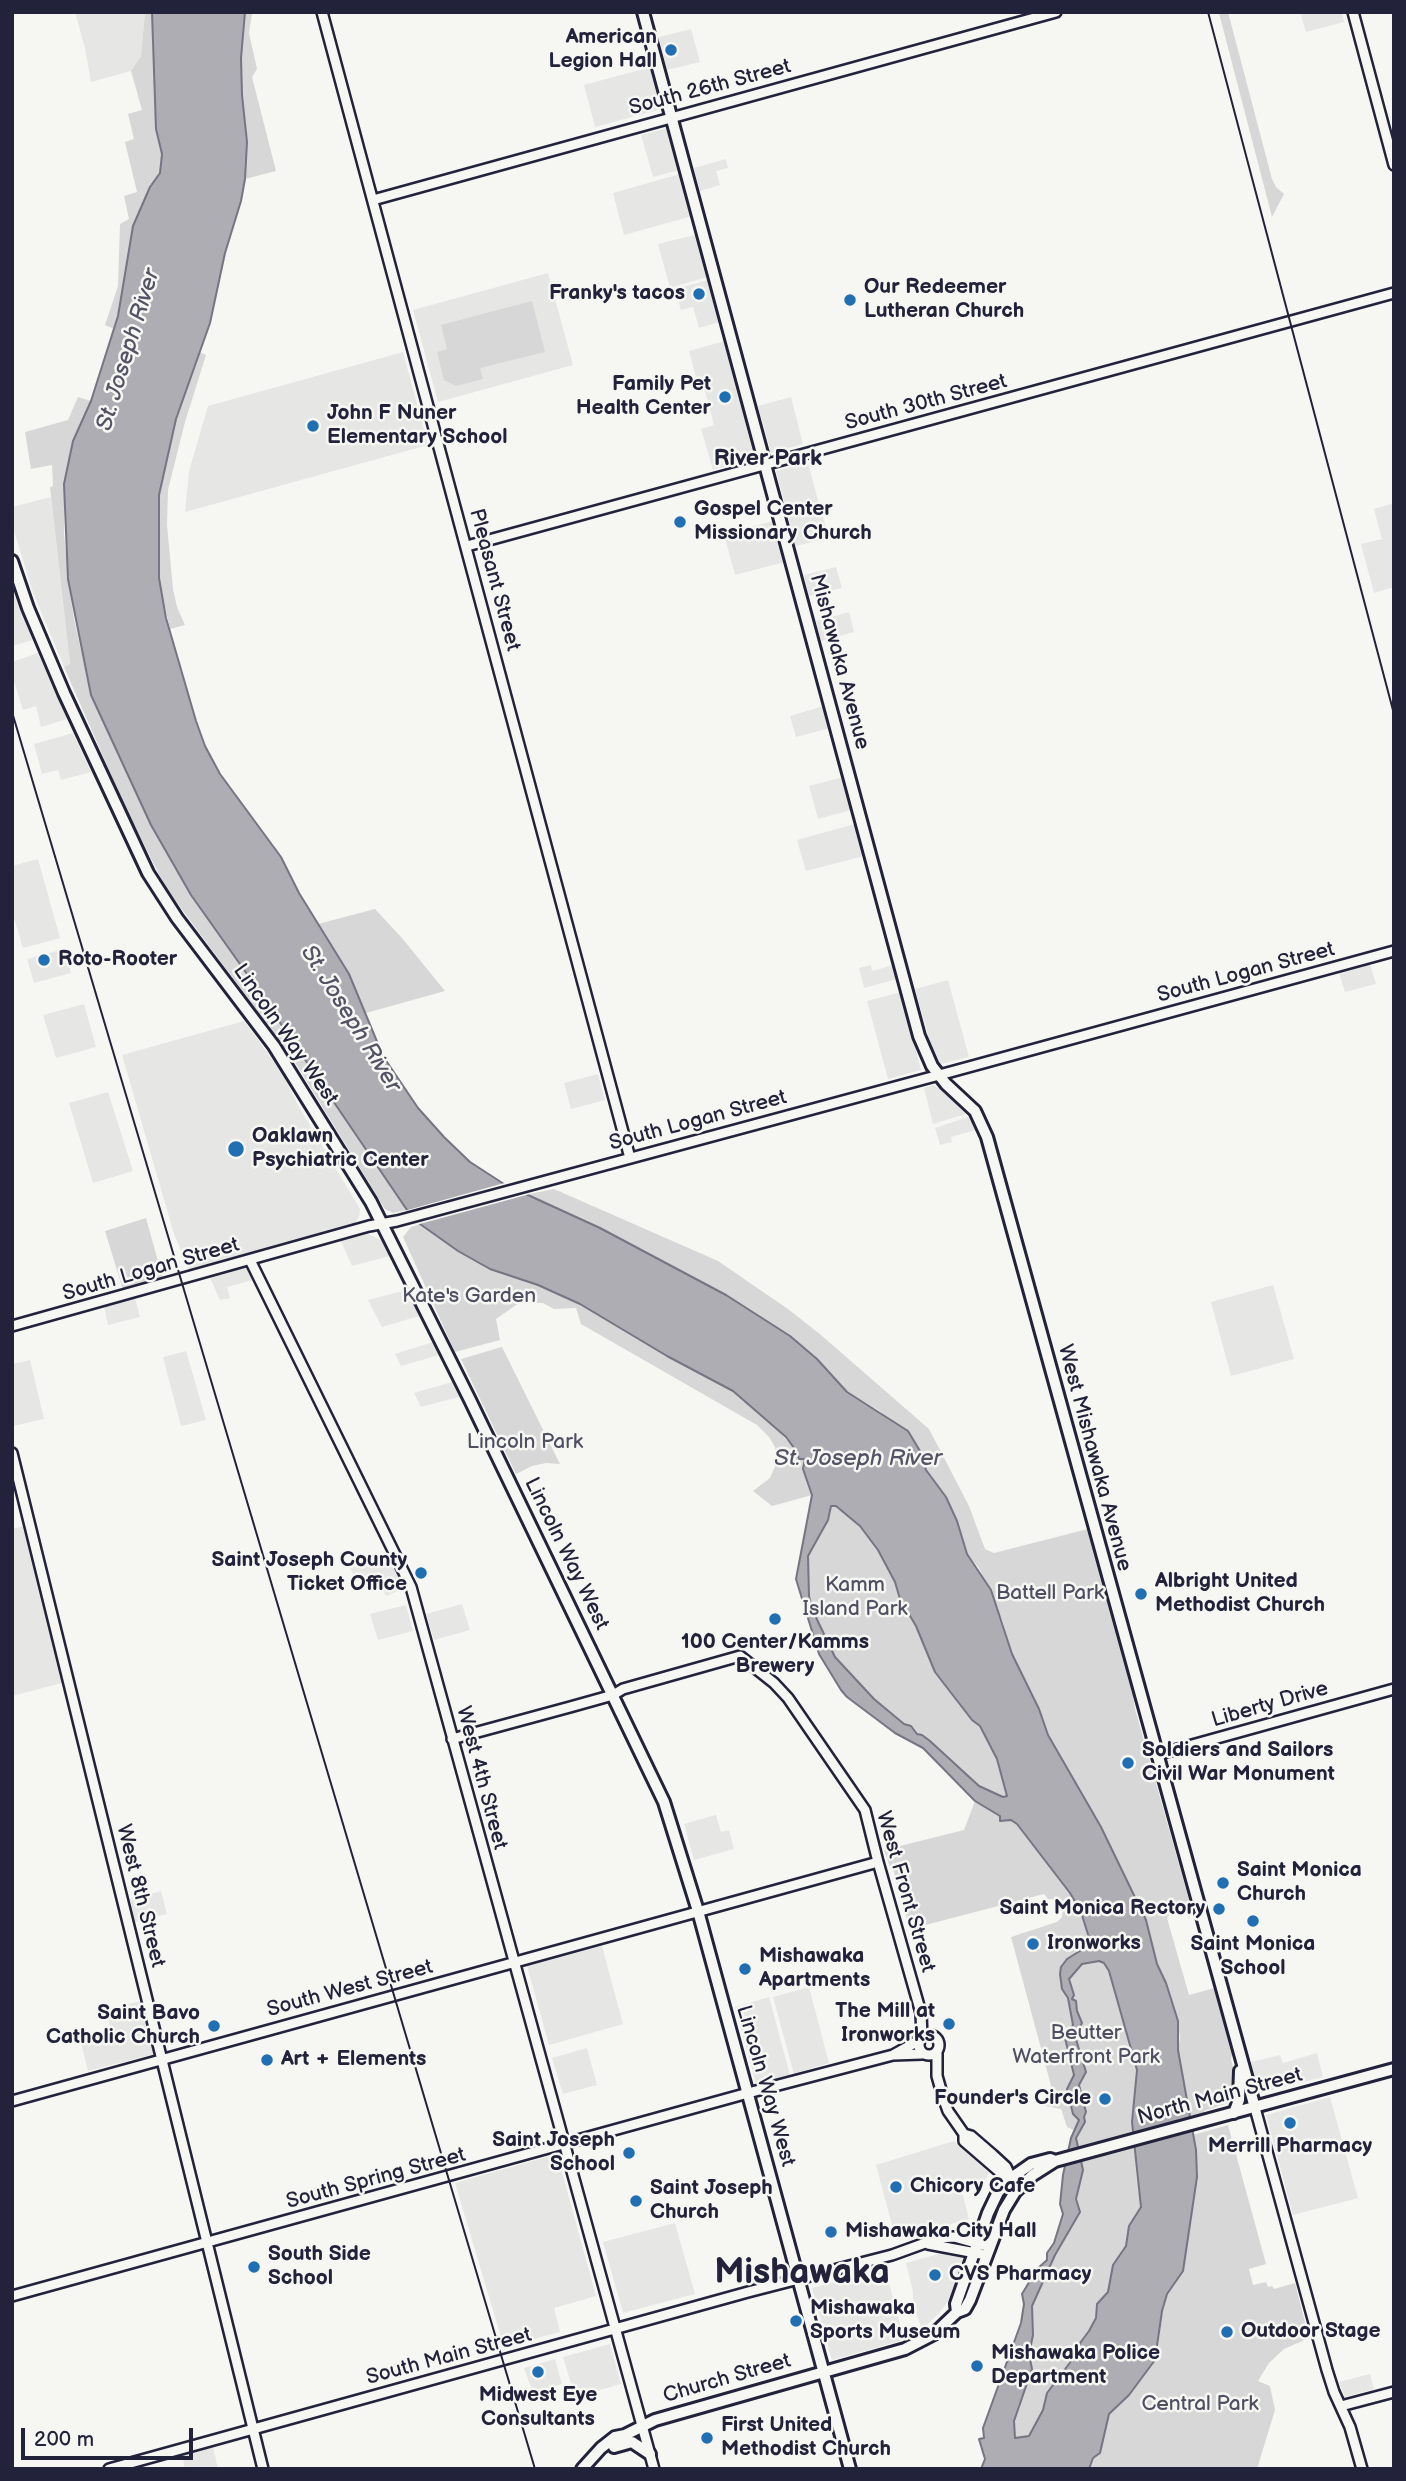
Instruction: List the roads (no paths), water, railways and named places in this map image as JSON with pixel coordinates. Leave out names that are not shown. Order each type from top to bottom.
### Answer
[{"type":"main road","name":"Mishawaka Avenue","points":[[643,12],[919,1036],[926,1056],[938,1075]]},
{"type":"main road","name":"Lincoln Way West","points":[[12,561],[28,608],[64,693],[152,880],[177,918],[274,1046],[383,1224],[664,1802],[698,1911],[850,2469]]},
{"type":"main road","name":"West Mishawaka Avenue","points":[[938,1075],[968,1103],[984,1129],[1255,2108]]},
{"type":"main road","points":[[1234,2113],[1240,2092],[1240,2057]]},
{"type":"main road","name":"North Main Street","points":[[957,2312],[957,2304],[983,2249],[992,2204],[998,2192],[1016,2182],[1031,2164],[1058,2160],[1394,2069]]},
{"type":"main road","name":"Church Street","points":[[582,2469],[615,2437],[674,2414],[916,2344],[934,2334],[957,2312]]},
{"type":"main road","points":[[592,2469],[625,2435]]},
{"type":"main road","points":[[614,2447],[632,2442],[650,2454]]},
{"type":"street","name":"Pleasant Street","points":[[322,12],[630,1158]]},
{"type":"street","name":"South 26th Street","points":[[373,200],[1056,12]]},
{"type":"street","points":[[1353,12],[1394,165]]},
{"type":"street","name":"South 30th Street","points":[[467,547],[1394,293]]},
{"type":"street","name":"South Logan Street","points":[[12,1326],[1394,951]]},
{"type":"street","name":"West 4th Street","points":[[250,1260],[411,1587],[654,2469]]},
{"type":"street","name":"West 8th Street","points":[[12,1453],[262,2469]]},
{"type":"street","name":"West Front Street","points":[[612,1695],[623,1689],[740,1656],[774,1683],[788,1698],[865,1810],[921,2013],[933,2036]]},
{"type":"street","name":"Liberty Drive","points":[[1156,1755],[1394,1689]]},
{"type":"street","points":[[452,1739],[612,1695]]},
{"type":"street","name":"South West Street","points":[[12,2101],[878,1862]]},
{"type":"street","name":"West Front Street","points":[[921,2013],[921,2039]]},
{"type":"street","points":[[893,2055],[927,2035],[933,2036],[939,2041],[937,2076]]},
{"type":"street","points":[[921,2039],[919,2046],[937,2076],[948,2111],[964,2134],[964,2141],[1001,2173],[1016,2182]]},
{"type":"street","points":[[893,2055],[931,2056],[937,2052]]},
{"type":"street","name":"South Spring Street","points":[[12,2296],[893,2055]]},
{"type":"street","points":[[1255,2108],[1327,2370],[1349,2423],[1362,2469]]},
{"type":"street","points":[[798,2279],[928,2244],[983,2249]]},
{"type":"street","name":"South Main Street","points":[[109,2469],[798,2279]]},
{"type":"street","points":[[1341,2406],[1394,2392]]},
{"type":"water","name":"St. Joseph River","points":[[152,12],[245,12],[241,58],[247,142],[245,179],[210,323],[176,419],[159,495],[159,578],[166,618],[196,721],[205,746],[220,774],[281,857],[299,893],[349,974],[383,1056],[418,1108],[470,1162],[504,1184],[600,1228],[726,1295],[790,1336],[817,1359],[847,1392],[908,1431],[920,1451],[926,1470],[946,1497],[967,1554],[991,1590],[1012,1654],[1039,1709],[1048,1735],[1101,1827],[1146,1920],[1157,1964],[1178,2021],[1178,2050],[1196,2150],[1197,2177],[1183,2271],[1167,2294],[1155,2360],[1129,2395],[1109,2414],[1100,2453],[1093,2458],[1089,2469],[981,2469],[985,2459],[979,2439],[984,2438],[983,2428],[1021,2323],[1024,2304],[1022,2294],[1037,2269],[1047,2260],[1047,2253],[1054,2243],[1063,2214],[1060,2204],[1063,2175],[1071,2138],[1079,2120],[1073,2114],[1067,2089],[1074,2075],[1065,2038],[1073,2025],[1060,1974],[1067,1959],[1091,1944],[1081,1912],[1070,1893],[1017,1824],[1011,1820],[1000,1821],[1000,1816],[975,1801],[923,1748],[895,1733],[841,1690],[819,1654],[796,1579],[812,1495],[803,1469],[805,1459],[799,1459],[786,1437],[733,1391],[667,1356],[580,1304],[538,1285],[490,1269],[458,1251],[420,1224],[407,1210],[191,895],[151,825],[91,695],[68,579],[64,484],[73,441],[91,401],[118,316],[133,226],[150,187],[160,173],[162,154],[156,129]],"holes":[[[831,1506],[836,1506],[860,1526],[878,1550],[895,1582],[900,1599],[916,1626],[935,1672],[972,1720],[980,1726],[997,1759],[1007,1796],[1003,1797],[979,1786],[930,1741],[917,1734],[911,1726],[904,1724],[874,1699],[835,1657],[812,1609],[809,1596],[808,1556],[828,1520]],[[1099,1961],[1104,1963],[1109,1971],[1137,2070],[1132,2122],[1141,2207],[1129,2226],[1126,2246],[1113,2265],[1108,2292],[1097,2304],[1096,2318],[1080,2343],[1078,2352],[1047,2393],[1043,2410],[1029,2436],[1015,2438],[1014,2421],[1032,2369],[1029,2354],[1033,2335],[1032,2306],[1055,2255],[1080,2212],[1076,2199],[1083,2170],[1076,2138],[1085,2122],[1086,2112],[1079,2085],[1086,2072],[1075,2036],[1082,2023],[1076,2001],[1072,1999],[1074,1995],[1069,1979],[1082,1964]]]},
{"type":"railway","points":[[1208,12],[1394,714]]},
{"type":"railway","points":[[12,712],[535,2469]]},
{"type":"place","name":"American Legion Hall","points":[[671,50]]},
{"type":"place","name":"Franky's tacos","points":[[699,294]]},
{"type":"place","name":"Our Redeemer Lutheran Church","points":[[850,300]]},
{"type":"place","name":"Family Pet Health Center","points":[[725,397]]},
{"type":"place","name":"John F Nuner Elementary School","points":[[313,426]]},
{"type":"place","name":"Gospel Center Missionary Church","points":[[680,522]]},
{"type":"place","name":"Roto-Rooter","points":[[44,960]]},
{"type":"place","name":"Oaklawn Psychiatric Center","points":[[236,1149]]},
{"type":"place","name":"Saint Joseph County Ticket Office","points":[[421,1573]]},
{"type":"place","name":"Albright United Methodist Church","points":[[1141,1594]]},
{"type":"place","name":"100 Center/Kamms Brewery","points":[[775,1619]]},
{"type":"place","name":"Soldiers and Sailors Civil War Monument","points":[[1128,1763]]},
{"type":"place","name":"Saint Monica Church","points":[[1223,1883]]},
{"type":"place","name":"Saint Monica Rectory","points":[[1219,1909]]},
{"type":"place","name":"Saint Monica School","points":[[1253,1921]]},
{"type":"place","name":"Ironworks","points":[[1033,1944]]},
{"type":"place","name":"Mishawaka Apartments","points":[[745,1969]]},
{"type":"place","name":"The Mill at Ironworks","points":[[949,2024]]},
{"type":"place","name":"Saint Bavo Catholic Church","points":[[214,2026]]},
{"type":"place","name":"Art + Elements","points":[[267,2060]]},
{"type":"place","name":"Founder's Circle","points":[[1105,2099]]},
{"type":"place","name":"Merrill Pharmacy","points":[[1290,2123]]},
{"type":"place","name":"Saint Joseph School","points":[[629,2153]]},
{"type":"place","name":"Chicory Cafe","points":[[896,2187]]},
{"type":"place","name":"Saint Joseph Church","points":[[636,2201]]},
{"type":"place","name":"Mishawaka City Hall","points":[[831,2232]]},
{"type":"place","name":"South Side School","points":[[254,2267]]},
{"type":"place","name":"CVS Pharmacy","points":[[935,2275]]},
{"type":"place","name":"Mishawaka Sports Museum","points":[[796,2321]]},
{"type":"place","name":"Outdoor Stage","points":[[1227,2332]]},
{"type":"place","name":"Mishawaka Police Department","points":[[977,2366]]},
{"type":"place","name":"Midwest Eye Consultants","points":[[538,2372]]},
{"type":"place","name":"First United Methodist Church","points":[[707,2438]]},
{"type":"district","name":"River Park","points":[[768,459]]},
{"type":"district","name":"Mishawaka","points":[[802,2274]]},
{"type":"park label","name":"Kate's Garden","points":[[469,1297]]},
{"type":"park label","name":"Lincoln Park","points":[[525,1443]]},
{"type":"park label","name":"Battell Park","points":[[1050,1594]]},
{"type":"park label","name":"Kamm Island Park","points":[[855,1598]]},
{"type":"park label","name":"Beutter Waterfront Park","points":[[1086,2046]]},
{"type":"park label","name":"Central Park","points":[[1200,2405]]}]
